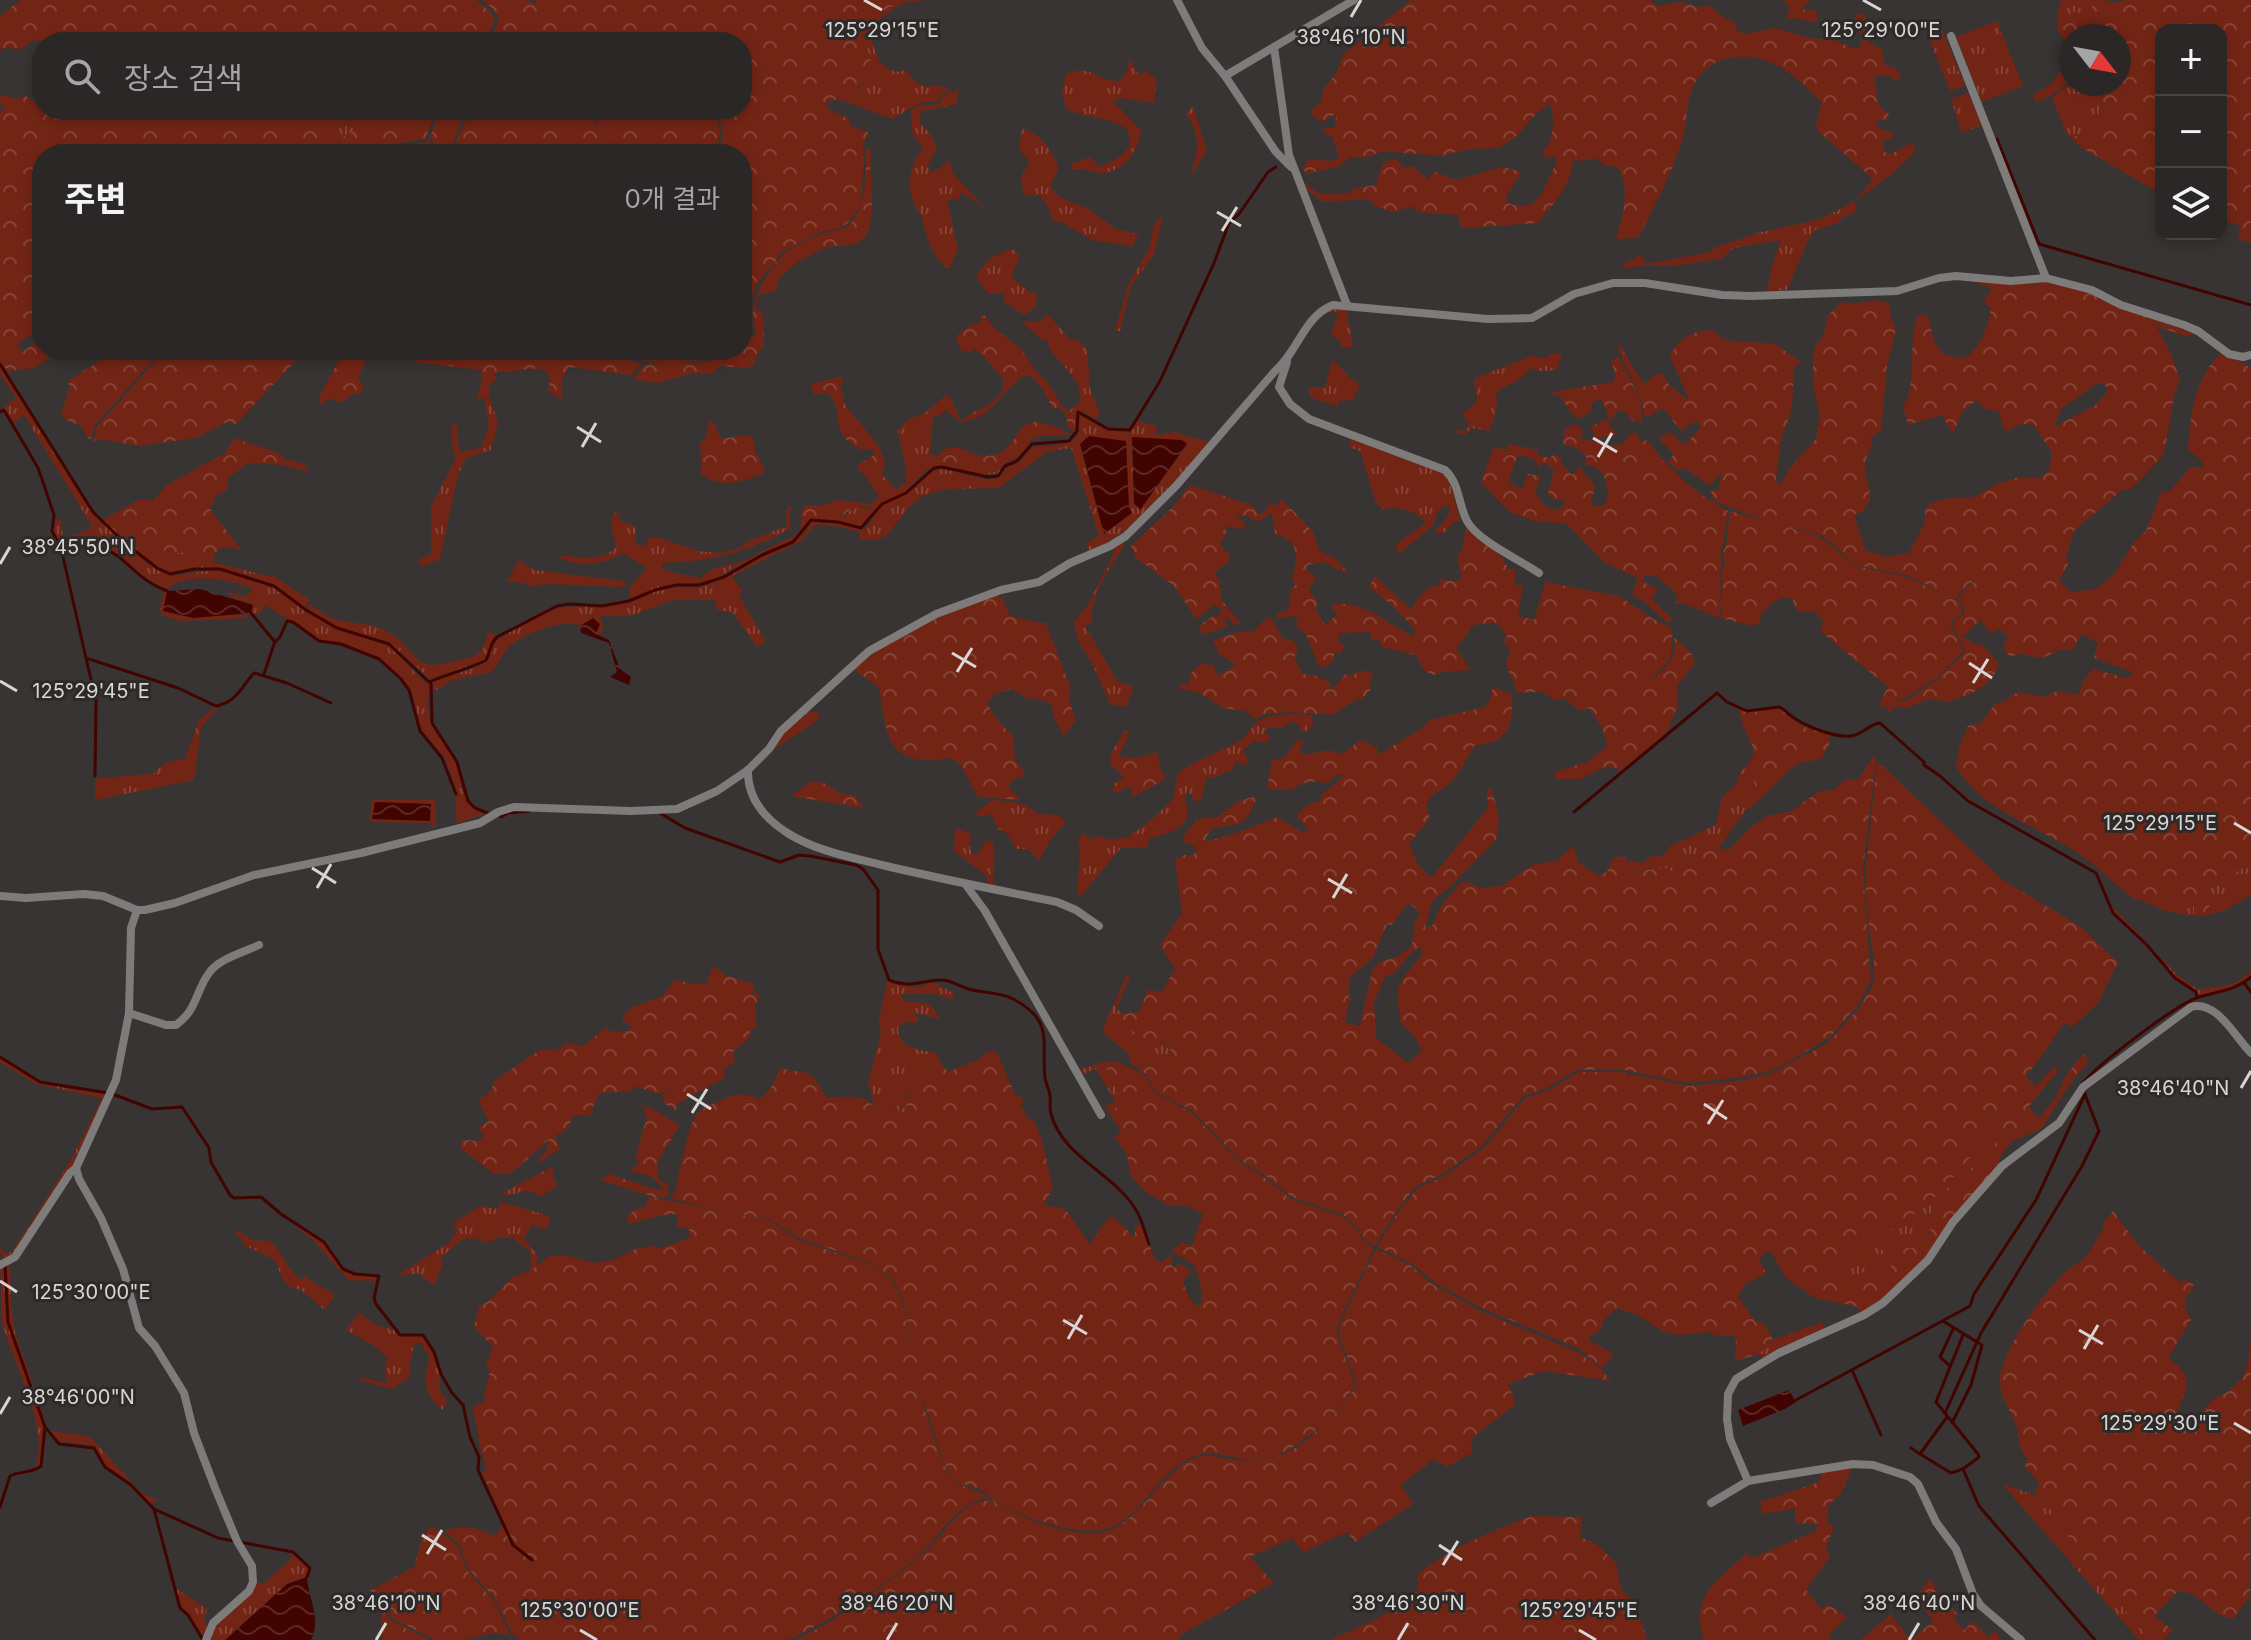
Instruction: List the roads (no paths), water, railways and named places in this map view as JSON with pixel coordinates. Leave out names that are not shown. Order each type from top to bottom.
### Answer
[{"type":"street","points":[[1177,0],[1202,48],[1225,76],[1276,152],[1293,169]]},
{"type":"street","points":[[1225,76],[1354,0]]},
{"type":"street","points":[[1951,36],[2046,278]]},
{"type":"street","points":[[1274,47],[1293,169],[1347,305]]},
{"type":"street","points":[[1539,573],[1478,534],[1468,524],[1453,477],[1445,470],[1319,424],[1298,412],[1279,387],[1287,361],[1321,309],[1347,305],[1488,319],[1532,318],[1574,294],[1613,283],[1645,283],[1710,294],[1750,296],[1897,291],[1956,276],[2011,281],[2046,278],[2092,290],[2121,305],[2184,325],[2198,331],[2229,354],[2251,355]]},
{"type":"street","points":[[0,896],[26,898],[84,894],[103,896],[137,910],[175,903],[254,875],[361,853],[480,823],[514,807],[631,811],[677,809],[710,795],[748,770],[769,749],[781,731],[869,651],[936,614],[1001,590],[1039,582],[1126,536],[1176,486],[1287,361]]},
{"type":"street","points":[[748,770],[749,789],[773,823],[821,849],[966,885],[1057,902],[1076,910],[1099,926]]},
{"type":"street","points":[[966,885],[988,916],[1101,1115]]},
{"type":"street","points":[[137,910],[131,928],[129,1013],[116,1080],[76,1168],[119,1258],[139,1328],[155,1346],[184,1393],[194,1433],[215,1488],[237,1541],[252,1566],[253,1582],[249,1591],[213,1623],[206,1640]]},
{"type":"street","points":[[129,1013],[166,1025],[176,1025],[193,1007],[208,973],[215,966],[259,945]]},
{"type":"street","points":[[1748,1481],[1730,1439],[1727,1419],[1728,1394],[1736,1379],[1779,1353],[1864,1315],[1883,1303],[1928,1260],[1953,1222],[2002,1166],[2059,1123],[2083,1087],[2191,1007],[2198,1005],[2208,1008],[2251,1053]]},
{"type":"street","points":[[0,1265],[15,1257],[76,1168]]},
{"type":"street","points":[[1711,1503],[1748,1481],[1853,1464],[1873,1465],[1910,1477],[1918,1484],[1936,1522],[1956,1549],[1973,1594],[1981,1606],[2021,1640]]},
{"type":"water","points":[[1089,436],[1126,441],[1129,507],[1132,513],[1104,534],[1080,444]]},
{"type":"water","points":[[1132,437],[1182,440],[1187,444],[1140,510],[1134,503]]},
{"type":"water","points":[[200,589],[253,605],[251,613],[193,618],[163,611],[167,591]]},
{"type":"water","points":[[593,618],[600,624],[596,634],[609,640],[620,669],[631,677],[629,685],[610,677],[617,672],[609,643],[581,633],[580,626]]},
{"type":"water","points":[[375,802],[431,804],[430,821],[372,819]]},
{"type":"water","points":[[1789,1390],[1796,1402],[1743,1426],[1738,1410]]},
{"type":"water","points":[[307,1577],[315,1616],[311,1640],[225,1640],[287,1584]]},
{"type":"waterway","points":[[1997,139],[2039,244],[2251,305]]},
{"type":"waterway","points":[[0,364],[93,512],[157,568],[170,574],[195,569],[220,569],[274,586],[337,628],[389,644],[429,682],[483,662],[497,637],[557,606],[602,606],[629,601],[676,585],[699,585],[724,577],[762,555],[793,542],[811,520],[861,528],[882,504],[906,493],[934,468],[998,476],[1005,466],[1017,461],[1032,444],[1069,441],[1077,431],[1078,412],[1108,429],[1130,430],[1160,381],[1229,223],[1239,214],[1268,172],[1276,167]]},
{"type":"waterway","points":[[0,412],[4,410],[38,468],[45,488],[54,515],[52,531],[61,548],[86,658],[178,688],[216,706],[234,697],[254,673],[287,683],[331,703]]},
{"type":"waterway","points":[[62,548],[82,545],[110,551],[152,584],[167,591]]},
{"type":"waterway","points":[[251,613],[275,642],[287,621],[319,641],[341,644],[379,659],[409,690],[420,731],[442,758],[456,794]]},
{"type":"waterway","points":[[264,674],[274,644]]},
{"type":"waterway","points":[[86,658],[96,701],[95,776]]},
{"type":"waterway","points":[[431,683],[432,723],[457,762],[468,801],[475,808],[488,813]]},
{"type":"waterway","points":[[1574,812],[1717,693],[1727,702],[1747,711],[1779,707],[1802,723],[1836,735],[1855,735],[1880,723],[1968,801],[2096,873],[2113,913],[2147,945],[2175,978],[2196,992],[2197,997]]},
{"type":"waterway","points":[[501,817],[508,813],[529,811]]},
{"type":"waterway","points":[[660,813],[685,828],[780,862],[799,855],[856,865],[863,869],[878,890],[878,949],[889,980],[910,984],[947,981],[972,990],[1003,995],[1026,1007],[1041,1024],[1050,1112],[1057,1129],[1077,1154],[1127,1197],[1138,1214],[1149,1244]]},
{"type":"waterway","points":[[2082,1084],[2119,1050],[2173,1011],[2199,997],[2239,985],[2251,977]]},
{"type":"waterway","points":[[2244,983],[2251,992]]},
{"type":"waterway","points":[[0,1057],[40,1082],[108,1093]]},
{"type":"waterway","points":[[1945,1413],[1981,1333],[2082,1166],[2099,1131],[2084,1092]]},
{"type":"waterway","points":[[1796,1400],[1970,1306],[1974,1294],[2036,1200],[2085,1094]]},
{"type":"waterway","points":[[115,1095],[152,1109],[182,1107],[209,1148],[211,1162],[230,1195],[234,1198],[261,1197],[324,1242],[343,1269],[355,1274],[379,1276],[374,1298],[376,1304],[400,1335],[423,1335],[434,1352],[441,1374],[463,1405],[470,1437],[479,1457],[478,1470],[513,1545],[532,1560]]},
{"type":"waterway","points":[[0,1507],[10,1476],[41,1466],[45,1427],[8,1322],[5,1266]]},
{"type":"waterway","points":[[1943,1321],[1982,1345],[1971,1385],[1953,1421]]},
{"type":"waterway","points":[[1950,1366],[1940,1357],[1953,1329]]},
{"type":"waterway","points":[[1963,1335],[1936,1402],[1978,1454],[1979,1457],[1963,1469],[1979,1506],[2095,1640]]},
{"type":"waterway","points":[[1852,1370],[1881,1435]]},
{"type":"waterway","points":[[1947,1417],[1920,1454],[1951,1473],[1963,1469]]},
{"type":"waterway","points":[[45,1427],[59,1444],[94,1448],[105,1467],[131,1485],[154,1509],[180,1608],[188,1615],[203,1640]]},
{"type":"waterway","points":[[1911,1448],[1920,1454]]},
{"type":"waterway","points":[[154,1509],[218,1538],[293,1552],[310,1568],[307,1577]]}]
